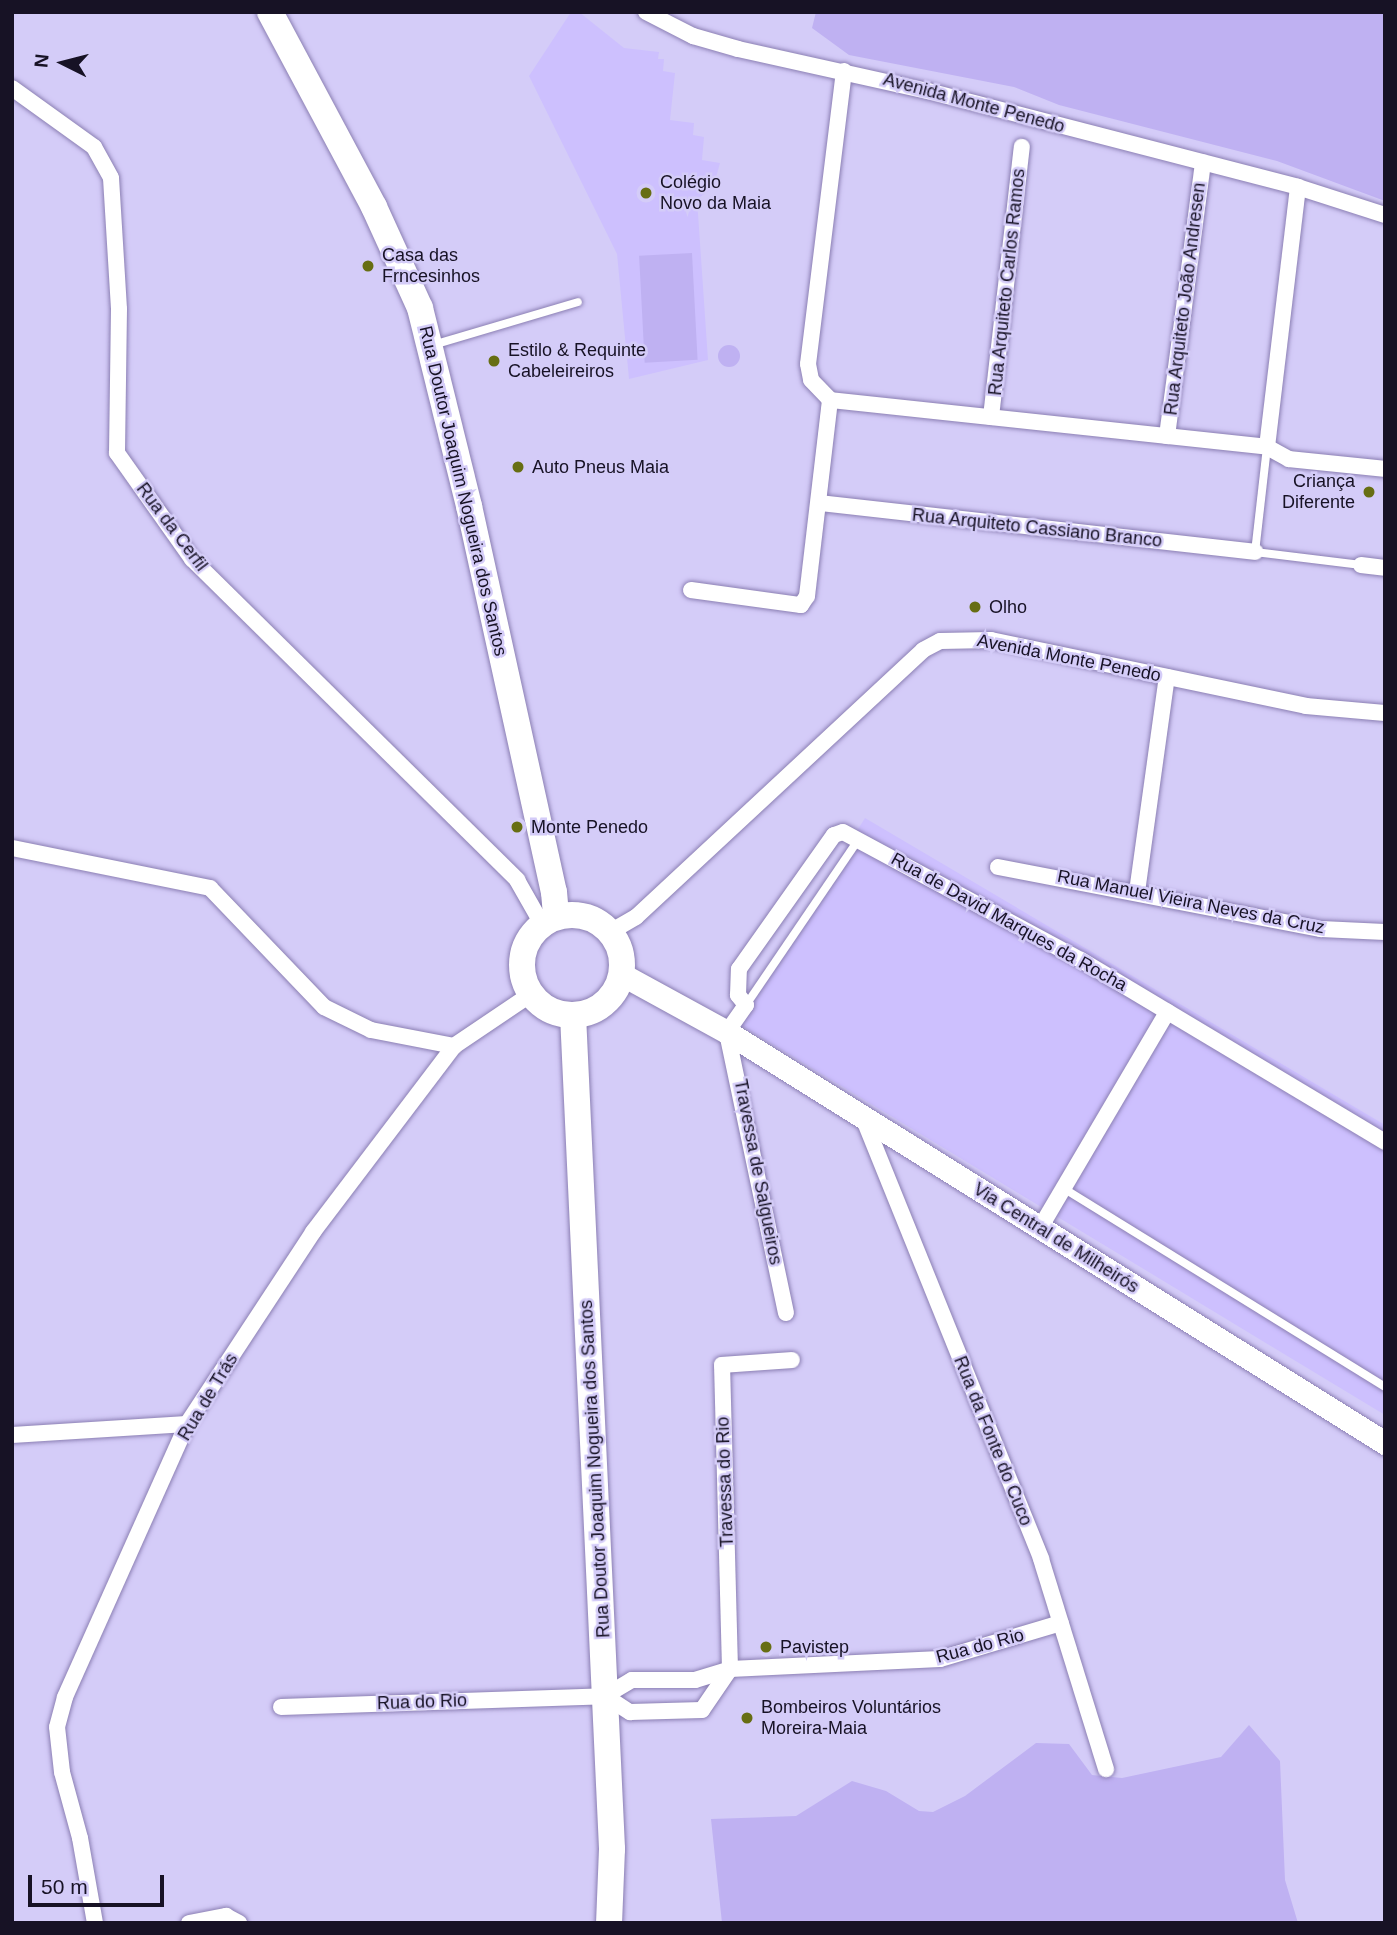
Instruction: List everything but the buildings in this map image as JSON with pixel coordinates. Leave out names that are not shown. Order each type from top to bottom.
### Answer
[{"type":"main road","name":"Rua Doutor Joaquim Nogueira dos Santos","points":[[270,12],[398,257],[431,345],[552,878],[549,920]]},
{"type":"main road","points":[[580,915],[610,932],[620,951],[621,974],[610,998],[586,1013],[573,1015],[549,1010],[531,994],[521,962],[527,941],[549,920],[580,915]]},
{"type":"main road","name":"Rua Doutor Joaquim Nogueira dos Santos","points":[[573,1015],[613,1893],[609,1923]]},
{"type":"street","name":"Avenida Monte Penedo","points":[[646,12],[715,43],[844,71],[1203,162],[1298,187],[1385,215]]},
{"type":"street","points":[[844,71],[808,364],[811,380],[830,400],[1267,447],[1289,458],[1385,469]]},
{"type":"street","name":"Rua da Cerfil","points":[[12,88],[94,147],[111,178],[119,309],[117,453],[192,559],[517,880],[549,920]]},
{"type":"street","name":"Rua Arquiteto Carlos Ramos","points":[[991,417],[1022,147]]},
{"type":"street","name":"Rua Arquiteto João Andresen","points":[[1167,436],[1203,162]]},
{"type":"street","points":[[1267,447],[1298,187]]},
{"type":"street","points":[[691,590],[801,605],[807,596],[830,400]]},
{"type":"street","name":"Rua Arquiteto Cassiano Branco","points":[[820,503],[1255,552]]},
{"type":"street","points":[[1361,565],[1385,568]]},
{"type":"street","name":"Avenida Monte Penedo","points":[[610,932],[636,917],[922,650],[940,641],[990,640],[1306,706],[1385,713]]},
{"type":"street","points":[[1136,892],[1167,677]]},
{"type":"street","points":[[727,1032],[746,1005],[738,995],[739,969],[834,835],[843,832],[859,838]]},
{"type":"street","name":"Rua de David Marques da Rocha","points":[[859,838],[1167,1012],[1385,1142]]},
{"type":"street","points":[[12,848],[210,888],[324,1007],[370,1030],[454,1046]]},
{"type":"street","name":"Rua Manuel Vieira Neves da Cruz","points":[[998,867],[1321,929],[1385,932]]},
{"type":"street","name":"Via Central de Milheirós","points":[[621,974],[727,1032],[1385,1443]]},
{"type":"street","name":"Rua de Trás","points":[[95,1923],[80,1838],[62,1772],[57,1727],[65,1698],[187,1424],[313,1232],[454,1046],[531,994]]},
{"type":"street","points":[[1040,1228],[1167,1012]]},
{"type":"street","name":"Travessa de Salgueiros","points":[[727,1032],[786,1313]]},
{"type":"street","name":"Rua da Fonte do Cuco","points":[[864,1120],[1041,1559],[1105,1769]]},
{"type":"street","name":"Travessa do Rio","points":[[730,1669],[722,1365],[792,1360]]},
{"type":"street","points":[[12,1435],[187,1424]]},
{"type":"street","name":"Rua do Rio","points":[[281,1707],[605,1696],[632,1680],[695,1680],[730,1669],[940,1660],[1060,1623]]},
{"type":"street","name":"Rua do Rio","points":[[605,1696],[630,1712],[702,1710],[730,1669]]},
{"type":"street","points":[[189,1923],[226,1916],[239,1923]]},
{"type":"lane","points":[[431,345],[578,302]]},
{"type":"lane","points":[[1267,447],[1255,552],[1361,565]]},
{"type":"lane","points":[[746,1005],[859,838]]},
{"type":"lane","points":[[1063,1188],[1385,1387]]},
{"type":"shaded area","name":"Colégio Novo da Maia","points":[[571,12],[579,12],[624,48],[659,52],[658,59],[664,59],[663,71],[675,73],[670,120],[694,123],[693,135],[704,137],[702,160],[720,163],[713,188],[697,199],[708,360],[629,379],[617,254],[529,76]]},
{"type":"shaded area","points":[[816,12],[1385,12],[1385,201],[1277,161],[1059,105],[1014,87],[849,55],[812,28]]},
{"type":"shaded area","points":[[692,253],[698,360],[645,363],[639,256]]},
{"type":"shaded area","points":[[729,345],[737,348],[740,356],[737,364],[729,367],[721,364],[718,356],[721,348]]},
{"type":"shaded area","points":[[865,818],[1385,1125],[1385,1415],[737,1023]]},
{"type":"shaded area","points":[[1249,1725],[1280,1761],[1285,1880],[1298,1923],[722,1923],[711,1819],[796,1816],[852,1781],[886,1791],[919,1811],[933,1812],[965,1796],[1036,1743],[1069,1744],[1092,1775],[1122,1778],[1221,1757]]},
{"type":"place","name":"Colégio Novo da Maia","points":[[646,193]]},
{"type":"place","name":"Casa das Frncesinhos","points":[[368,266]]},
{"type":"place","name":"Estilo & Requinte Cabeleireiros","points":[[494,361]]},
{"type":"place","name":"Auto Pneus Maia","points":[[518,467]]},
{"type":"place","name":"Criança Diferente","points":[[1369,492]]},
{"type":"place","name":"Olho","points":[[975,607]]},
{"type":"place","name":"Monte Penedo","points":[[517,827]]},
{"type":"place","name":"Pavistep","points":[[766,1647]]},
{"type":"place","name":"Bombeiros Voluntários Moreira-Maia","points":[[747,1718]]}]
